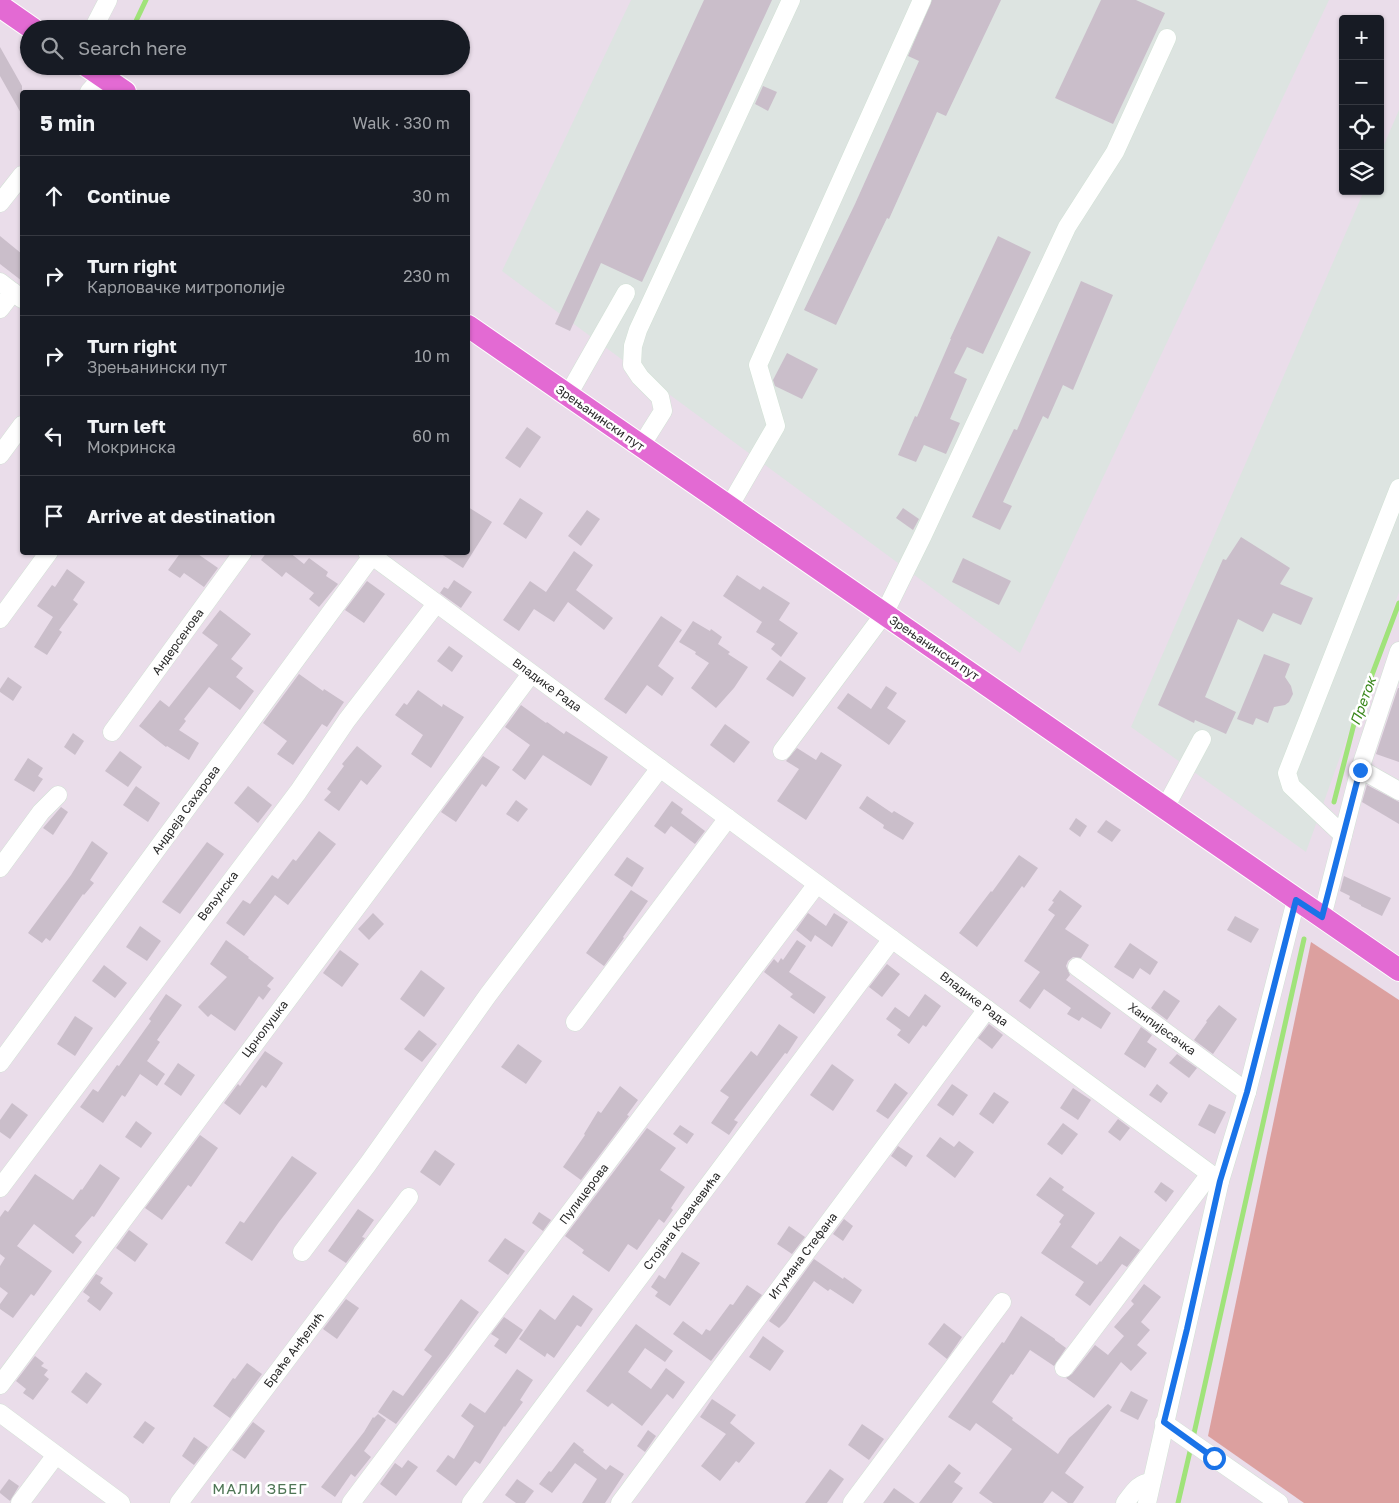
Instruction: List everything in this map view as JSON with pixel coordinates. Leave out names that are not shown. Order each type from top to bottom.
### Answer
[{"type":"main road","points":[[0,6],[20,20]]},
{"type":"main road","points":[[93,78],[120,90]]},
{"type":"main road","name":"Зрењанински пут","points":[[470,327],[1399,970]]},
{"type":"street","points":[[98,20],[108,0]]},
{"type":"street","points":[[641,446],[663,411],[660,397],[640,377],[632,365],[633,346],[638,330],[792,0]]},
{"type":"street","points":[[729,507],[776,426],[758,365],[922,0]]},
{"type":"street","points":[[782,751],[884,614],[1067,227],[1115,152],[1168,38]]},
{"type":"street","points":[[0,203],[20,178]]},
{"type":"street","points":[[0,309],[12,291]]},
{"type":"street","points":[[568,395],[626,293]]},
{"type":"street","points":[[0,455],[20,428]]},
{"type":"street","points":[[1343,835],[1291,786],[1288,773],[1399,488]]},
{"type":"street","points":[[0,619],[47,555]]},
{"type":"street","name":"Андерсенова","points":[[112,732],[241,555]]},
{"type":"street","name":"Андреја Сахарова","points":[[0,1063],[368,555]]},
{"type":"street","name":"Владике Рада","points":[[370,555],[1215,1177]]},
{"type":"street","name":"Вељунска","points":[[0,1188],[298,792],[347,720],[436,604]]},
{"type":"street","points":[[1322,917],[1360,770],[1396,672],[1399,651]]},
{"type":"street","name":"Црнолушка","points":[[0,1385],[531,674]]},
{"type":"street","points":[[1165,808],[1202,739]]},
{"type":"street","points":[[302,1252],[368,1164],[488,996],[660,768]]},
{"type":"street","points":[[1360,770],[1399,791]]},
{"type":"street","points":[[0,868],[41,812],[58,795]]},
{"type":"street","points":[[575,1022],[728,818]]},
{"type":"street","name":"Пулицерова","points":[[351,1503],[817,884]]},
{"type":"street","points":[[1146,1503],[1187,1329],[1215,1177],[1247,1092],[1296,900]]},
{"type":"street","name":"Стојана Ковачевића","points":[[472,1503],[892,939]]},
{"type":"street","name":"Ханпијесачка","points":[[1077,967],[1247,1092]]},
{"type":"street","name":"Игумана Стефана","points":[[620,1503],[987,1009]]},
{"type":"street","points":[[1064,1368],[1215,1177]]},
{"type":"street","name":"Браће Анђелић","points":[[179,1503],[409,1197]]},
{"type":"street","points":[[852,1503],[1002,1302]]},
{"type":"street","points":[[0,1413],[121,1503]]},
{"type":"street","points":[[1164,1422],[1279,1503]]},
{"type":"street","points":[[20,1503],[56,1455]]},
{"type":"street","points":[[1125,1503],[1138,1486],[1151,1482]]},
{"type":"shaded area","points":[[631,0],[1329,0],[1020,653],[502,271]]},
{"type":"shaded area","points":[[1399,110],[1399,592],[1306,852],[1131,727],[1362,195],[1384,195],[1384,145]]},
{"type":"shaded area","points":[[1311,942],[1399,1000],[1399,1503],[1304,1503],[1208,1436]]},
{"type":"building","points":[[704,0],[772,0],[642,282],[601,263],[570,331],[555,324]]},
{"type":"building","points":[[932,0],[1001,0],[946,116],[937,112],[889,219],[887,218],[836,325],[804,310],[855,204],[919,61],[908,56]]},
{"type":"building","points":[[1101,0],[1136,0],[1165,13],[1113,124],[1055,98]]},
{"type":"building","points":[[0,47],[22,86],[22,90],[20,90],[20,111],[0,76]]},
{"type":"building","points":[[763,86],[777,92],[768,111],[755,104]]},
{"type":"building","points":[[0,236],[20,252],[20,279],[0,264]]},
{"type":"building","points":[[998,236],[1031,252],[983,354],[967,347],[954,373],[967,379],[950,419],[960,423],[946,454],[924,445],[916,462],[898,455],[915,416],[917,417],[950,339]]},
{"type":"building","points":[[1081,281],[1113,295],[1073,390],[1063,385],[1048,419],[1043,416],[1003,502],[1012,506],[1000,530],[972,517],[1014,429],[1017,430]]},
{"type":"building","points":[[787,353],[818,369],[802,399],[775,386],[773,380]]},
{"type":"building","points":[[527,427],[541,437],[520,468],[505,458]]},
{"type":"building","points":[[520,498],[543,513],[526,539],[503,524]]},
{"type":"building","points":[[470,508],[492,522],[463,568],[443,555],[470,555]]},
{"type":"building","points":[[903,508],[919,519],[913,530],[896,518]]},
{"type":"building","points":[[587,510],[600,519],[581,546],[568,536]]},
{"type":"building","points":[[1241,537],[1290,568],[1280,584],[1313,598],[1301,625],[1273,613],[1263,632],[1238,619],[1205,697],[1236,712],[1226,734],[1195,720],[1194,723],[1158,705],[1223,559],[1226,560]]},
{"type":"building","points":[[574,551],[593,565],[576,590],[613,618],[604,630],[568,602],[554,622],[534,609],[519,631],[503,620],[530,581],[546,592]]},
{"type":"building","points":[[179,555],[199,555],[218,568],[204,587],[184,573],[180,578],[168,570]]},
{"type":"building","points":[[265,555],[293,555],[304,564],[309,558],[328,572],[326,576],[338,584],[319,607],[309,599],[314,593],[286,572],[282,577],[261,560]]},
{"type":"building","points":[[963,558],[1011,581],[999,605],[952,582]]},
{"type":"building","points":[[67,569],[85,582],[73,600],[78,604],[59,630],[62,632],[47,655],[34,647],[53,617],[37,606],[52,585],[55,587]]},
{"type":"building","points":[[737,575],[760,590],[763,586],[790,603],[779,620],[798,633],[781,657],[771,649],[775,644],[756,632],[762,622],[723,596]]},
{"type":"building","points":[[454,580],[472,592],[461,608],[440,593],[444,587],[448,589]]},
{"type":"building","points":[[367,581],[385,594],[364,623],[345,610]]},
{"type":"building","points":[[220,610],[251,634],[231,659],[243,668],[236,677],[254,691],[240,710],[209,687],[184,719],[186,721],[179,730],[199,743],[189,760],[166,747],[139,726],[160,700],[169,707],[218,645],[202,633]]},
{"type":"building","points":[[661,616],[682,630],[658,666],[674,678],[662,696],[647,685],[626,714],[604,699]]},
{"type":"building","points":[[693,621],[710,631],[711,629],[722,637],[718,644],[730,652],[728,654],[748,667],[734,688],[716,708],[691,688],[709,663],[695,654],[696,652],[679,642]]},
{"type":"building","points":[[449,646],[463,656],[452,672],[437,661]]},
{"type":"building","points":[[1264,654],[1290,664],[1285,677],[1291,686],[1293,694],[1285,705],[1274,707],[1268,723],[1256,718],[1253,725],[1237,719]]},
{"type":"building","points":[[780,660],[806,678],[793,697],[766,679]]},
{"type":"building","points":[[299,674],[323,691],[324,689],[344,702],[327,727],[322,724],[293,765],[277,754],[287,741],[263,723]]},
{"type":"building","points":[[8,677],[22,687],[13,701],[0,692]]},
{"type":"building","points":[[886,686],[897,693],[887,708],[906,721],[889,745],[837,708],[848,693],[871,709]]},
{"type":"building","points":[[1399,688],[1399,762],[1376,754]]},
{"type":"building","points":[[418,690],[442,707],[443,704],[464,717],[431,768],[411,754],[423,735],[395,715],[404,703],[407,705]]},
{"type":"building","points":[[521,705],[564,734],[566,731],[608,757],[591,786],[543,755],[525,780],[512,770],[530,745],[505,727]]},
{"type":"building","points":[[725,724],[750,742],[734,763],[710,745]]},
{"type":"building","points":[[73,733],[84,741],[75,755],[64,747]]},
{"type":"building","points":[[357,746],[382,766],[367,785],[361,780],[339,811],[324,800],[331,792],[327,789],[344,766],[342,764]]},
{"type":"building","points":[[797,748],[816,760],[821,752],[842,765],[806,820],[777,801],[799,769],[786,761]]},
{"type":"building","points":[[120,751],[142,767],[128,787],[105,771]]},
{"type":"building","points":[[483,756],[500,767],[486,787],[482,784],[456,822],[441,812]]},
{"type":"building","points":[[28,758],[43,768],[38,776],[43,779],[34,792],[14,780]]},
{"type":"building","points":[[1367,785],[1399,802],[1399,824],[1362,802]]},
{"type":"building","points":[[136,786],[160,803],[148,822],[123,805]]},
{"type":"building","points":[[248,786],[272,805],[258,823],[234,803]]},
{"type":"building","points":[[867,796],[892,813],[894,811],[914,823],[903,840],[883,828],[884,825],[859,808]]},
{"type":"building","points":[[516,800],[528,809],[518,822],[506,814]]},
{"type":"building","points":[[672,801],[683,809],[681,813],[705,831],[695,844],[671,826],[665,834],[654,826]]},
{"type":"building","points":[[61,807],[68,812],[53,835],[43,828]]},
{"type":"building","points":[[1076,818],[1087,826],[1080,837],[1069,829]]},
{"type":"building","points":[[1106,820],[1121,830],[1112,842],[1097,832]]},
{"type":"building","points":[[319,831],[336,844],[288,905],[275,895],[244,936],[226,923],[243,900],[250,904],[272,875],[278,879],[293,859],[296,861]]},
{"type":"building","points":[[92,841],[108,853],[90,880],[94,883],[83,894],[50,941],[46,938],[42,943],[28,933],[71,875]]},
{"type":"building","points":[[207,842],[224,854],[180,914],[162,902]]},
{"type":"building","points":[[1019,855],[1038,868],[1024,888],[1022,886],[977,947],[959,933]]},
{"type":"building","points":[[627,857],[644,868],[632,887],[614,875]]},
{"type":"building","points":[[1344,876],[1391,898],[1382,916],[1349,899],[1350,896],[1340,891]]},
{"type":"building","points":[[631,890],[648,901],[604,966],[586,953]]},
{"type":"building","points":[[1060,890],[1082,906],[1065,929],[1089,945],[1081,958],[1073,957],[1068,961],[1066,966],[1070,975],[1066,980],[1111,1013],[1101,1029],[1082,1017],[1079,1021],[1067,1014],[1071,1008],[1044,989],[1030,1009],[1019,1001],[1040,972],[1024,961],[1055,915],[1048,910]]},
{"type":"building","points":[[373,913],[384,924],[369,940],[358,929]]},
{"type":"building","points":[[808,913],[826,926],[834,913],[848,922],[832,947],[815,935],[811,942],[796,930]]},
{"type":"building","points":[[1235,916],[1259,929],[1251,943],[1227,930]]},
{"type":"building","points":[[140,926],[161,941],[147,961],[126,947]]},
{"type":"building","points":[[226,940],[274,978],[267,986],[271,989],[263,1000],[259,996],[235,1031],[211,1014],[208,1017],[198,1007],[227,977],[210,964]]},
{"type":"building","points":[[797,940],[806,946],[789,972],[826,997],[814,1014],[790,997],[793,994],[764,972],[774,959],[778,963],[781,958],[783,960]]},
{"type":"building","points":[[1130,943],[1158,962],[1150,975],[1140,968],[1133,979],[1114,967]]},
{"type":"building","points":[[340,950],[359,964],[342,987],[323,973]]},
{"type":"building","points":[[887,964],[900,974],[882,997],[869,987]]},
{"type":"building","points":[[104,965],[127,983],[115,998],[92,981]]},
{"type":"building","points":[[421,970],[445,988],[424,1017],[400,999]]},
{"type":"building","points":[[1164,990],[1180,1001],[1167,1020],[1151,1008]]},
{"type":"building","points":[[166,994],[182,1005],[157,1040],[160,1042],[147,1061],[165,1074],[157,1086],[140,1074],[125,1097],[122,1095],[103,1123],[80,1107],[93,1089],[98,1092],[117,1065],[119,1066],[151,1021],[149,1019]]},
{"type":"building","points":[[925,994],[941,1006],[926,1027],[923,1025],[909,1044],[897,1035],[901,1030],[886,1019],[895,1007],[909,1017]]},
{"type":"building","points":[[1219,1005],[1237,1019],[1213,1054],[1194,1040]]},
{"type":"building","points":[[75,1016],[93,1028],[75,1056],[57,1044]]},
{"type":"building","points":[[779,1024],[798,1037],[787,1054],[785,1053],[734,1120],[738,1122],[729,1135],[711,1123],[729,1097],[720,1091],[751,1051],[757,1056]]},
{"type":"building","points":[[989,1024],[1003,1035],[992,1049],[978,1038]]},
{"type":"building","points":[[1141,1027],[1152,1035],[1147,1042],[1157,1049],[1145,1068],[1124,1054]]},
{"type":"building","points":[[419,1030],[437,1044],[422,1062],[404,1049]]},
{"type":"building","points":[[518,1044],[542,1061],[526,1084],[501,1067]]},
{"type":"building","points":[[265,1051],[283,1063],[266,1088],[262,1085],[240,1115],[224,1103],[238,1084],[240,1086]]},
{"type":"building","points":[[1177,1054],[1197,1068],[1189,1078],[1169,1063]]},
{"type":"building","points":[[178,1063],[195,1075],[181,1096],[164,1084]]},
{"type":"building","points":[[832,1064],[854,1080],[833,1111],[810,1095]]},
{"type":"building","points":[[895,1083],[908,1093],[888,1119],[876,1111]]},
{"type":"building","points":[[952,1084],[968,1095],[953,1116],[937,1105]]},
{"type":"building","points":[[1157,1084],[1168,1093],[1161,1103],[1149,1095]]},
{"type":"building","points":[[620,1086],[638,1100],[627,1115],[629,1116],[581,1180],[563,1167],[585,1135],[598,1111],[601,1113]]},
{"type":"building","points":[[1073,1088],[1091,1100],[1078,1120],[1060,1108]]},
{"type":"building","points":[[994,1092],[1009,1102],[993,1124],[979,1114]]},
{"type":"building","points":[[12,1103],[28,1115],[10,1139],[0,1132],[0,1120]]},
{"type":"building","points":[[1209,1104],[1226,1112],[1215,1134],[1198,1125]]},
{"type":"building","points":[[1118,1119],[1130,1128],[1120,1141],[1108,1132]]},
{"type":"building","points":[[136,1121],[152,1133],[141,1148],[125,1137]]},
{"type":"building","points":[[1063,1123],[1078,1134],[1062,1155],[1047,1144]]},
{"type":"building","points":[[680,1125],[694,1134],[687,1144],[673,1134]]},
{"type":"building","points":[[647,1128],[676,1148],[660,1170],[685,1187],[671,1208],[673,1210],[664,1223],[659,1219],[637,1250],[628,1244],[609,1272],[582,1253],[584,1250],[565,1236]]},
{"type":"building","points":[[200,1135],[218,1148],[191,1187],[188,1185],[162,1220],[145,1208]]},
{"type":"building","points":[[940,1137],[954,1147],[959,1141],[974,1152],[955,1178],[926,1156]]},
{"type":"building","points":[[898,1146],[913,1156],[906,1167],[891,1156]]},
{"type":"building","points":[[435,1150],[455,1164],[440,1186],[420,1172]]},
{"type":"building","points":[[292,1156],[317,1173],[252,1261],[225,1243],[240,1221],[244,1223]]},
{"type":"building","points":[[100,1164],[120,1178],[94,1217],[92,1216],[75,1236],[82,1242],[73,1254],[34,1224],[17,1246],[52,1271],[34,1296],[31,1294],[13,1318],[0,1309],[0,1304],[8,1293],[0,1287],[0,1266],[5,1258],[0,1254],[0,1217],[5,1210],[8,1212],[35,1174],[73,1200]]},
{"type":"building","points":[[1050,1177],[1064,1187],[1062,1190],[1095,1213],[1071,1247],[1097,1265],[1120,1236],[1140,1250],[1127,1267],[1122,1264],[1090,1306],[1075,1295],[1084,1282],[1041,1253],[1061,1224],[1059,1222],[1064,1215],[1036,1195]]},
{"type":"building","points":[[1161,1182],[1174,1191],[1166,1202],[1154,1192]]},
{"type":"building","points":[[358,1209],[374,1220],[362,1237],[365,1238],[346,1263],[328,1251]]},
{"type":"building","points":[[539,1212],[551,1220],[543,1231],[532,1223]]},
{"type":"building","points":[[844,1219],[853,1226],[843,1241],[833,1234]]},
{"type":"building","points":[[789,1226],[805,1237],[792,1254],[777,1244]]},
{"type":"building","points":[[129,1230],[148,1244],[135,1262],[116,1248]]},
{"type":"building","points":[[505,1238],[525,1251],[508,1275],[488,1261]]},
{"type":"building","points":[[682,1252],[700,1263],[670,1306],[655,1296],[658,1292],[651,1287],[659,1275],[665,1279]]},
{"type":"building","points":[[814,1259],[862,1290],[853,1304],[830,1289],[828,1291],[814,1281],[779,1328],[769,1321]]},
{"type":"building","points":[[96,1274],[103,1278],[100,1283],[113,1293],[100,1311],[87,1301],[90,1297],[83,1292]]},
{"type":"building","points":[[1144,1284],[1161,1297],[1141,1322],[1150,1330],[1137,1345],[1147,1353],[1131,1371],[1121,1362],[1094,1398],[1066,1378],[1072,1374],[1095,1345],[1108,1355],[1124,1336],[1114,1327],[1134,1304],[1131,1301]]},
{"type":"building","points":[[747,1285],[762,1295],[711,1361],[673,1334],[683,1321],[702,1335],[706,1329],[710,1331],[730,1304],[733,1305]]},
{"type":"building","points":[[573,1295],[593,1309],[581,1327],[577,1325],[554,1358],[547,1353],[545,1357],[519,1339],[540,1309],[555,1320]]},
{"type":"building","points":[[346,1299],[359,1308],[337,1339],[323,1329]]},
{"type":"building","points":[[461,1299],[479,1312],[396,1424],[378,1412],[393,1390],[403,1396],[432,1356],[424,1350]]},
{"type":"building","points":[[1021,1316],[1066,1348],[1054,1366],[1030,1350],[992,1402],[1013,1418],[1012,1420],[1058,1454],[1069,1438],[1108,1404],[1112,1407],[1065,1473],[1084,1487],[1073,1503],[1068,1503],[1052,1491],[1043,1503],[993,1503],[979,1493],[1012,1449],[976,1423],[970,1431],[948,1417],[1002,1342],[1004,1343]]},
{"type":"building","points":[[504,1317],[523,1330],[506,1354],[494,1346],[499,1339],[491,1334]]},
{"type":"building","points":[[944,1323],[962,1337],[947,1359],[928,1344]]},
{"type":"building","points":[[636,1324],[673,1351],[665,1362],[645,1348],[628,1372],[651,1389],[666,1368],[685,1382],[673,1399],[667,1394],[642,1426],[612,1403],[608,1407],[586,1391]]},
{"type":"building","points":[[763,1336],[784,1351],[770,1371],[749,1357]]},
{"type":"building","points":[[35,1356],[44,1363],[41,1366],[48,1370],[44,1375],[49,1379],[33,1400],[23,1393],[26,1389],[16,1381]]},
{"type":"building","points":[[247,1363],[262,1374],[230,1418],[213,1406],[233,1378],[235,1379]]},
{"type":"building","points":[[517,1369],[533,1380],[520,1400],[523,1402],[504,1426],[480,1464],[475,1461],[456,1486],[436,1471],[448,1455],[454,1459],[474,1426],[461,1416],[470,1403],[485,1413]]},
{"type":"building","points":[[86,1372],[102,1384],[87,1404],[71,1392]]},
{"type":"building","points":[[1131,1391],[1148,1400],[1138,1420],[1120,1411]]},
{"type":"building","points":[[712,1399],[736,1415],[730,1423],[755,1443],[739,1463],[736,1461],[720,1481],[701,1466],[726,1434],[700,1417]]},
{"type":"building","points":[[378,1414],[386,1420],[364,1451],[371,1457],[355,1477],[351,1474],[335,1497],[321,1487],[364,1432],[373,1417]]},
{"type":"building","points":[[145,1421],[155,1428],[143,1444],[133,1437]]},
{"type":"building","points":[[253,1422],[265,1431],[245,1459],[232,1450]]},
{"type":"building","points":[[862,1424],[884,1439],[869,1460],[848,1445]]},
{"type":"building","points":[[648,1430],[656,1436],[645,1452],[637,1446]]},
{"type":"building","points":[[194,1437],[208,1447],[194,1465],[182,1456]]},
{"type":"building","points":[[574,1442],[584,1450],[583,1452],[606,1470],[610,1465],[624,1474],[605,1503],[582,1503],[597,1479],[575,1463],[552,1493],[539,1484],[549,1471],[551,1472]]},
{"type":"building","points":[[408,1460],[418,1467],[396,1496],[380,1484],[395,1463],[402,1468]]},
{"type":"building","points":[[949,1464],[961,1473],[954,1482],[963,1488],[952,1503],[919,1503]]},
{"type":"building","points":[[830,1469],[844,1479],[827,1503],[805,1503]]},
{"type":"building","points":[[9,1479],[19,1486],[10,1501],[0,1493]]},
{"type":"building","points":[[517,1479],[534,1491],[525,1503],[516,1503],[505,1495]]},
{"type":"building","points":[[894,1488],[915,1503],[883,1503]]},
{"type":"waterway","points":[[136,20],[146,0]]},
{"type":"waterway","name":"Преток","points":[[1334,802],[1355,720],[1399,603]]},
{"type":"waterway","points":[[1193,1438],[1304,939]]},
{"type":"waterway","points":[[1178,1503],[1191,1447]]},
{"type":"district","name":"МАЛИ ЗБЕГ","points":[[260,1489]]},
{"type":"route","points":[[1214,1458],[1164,1422],[1220,1181],[1247,1092],[1296,900],[1322,917],[1360,770]]}]
